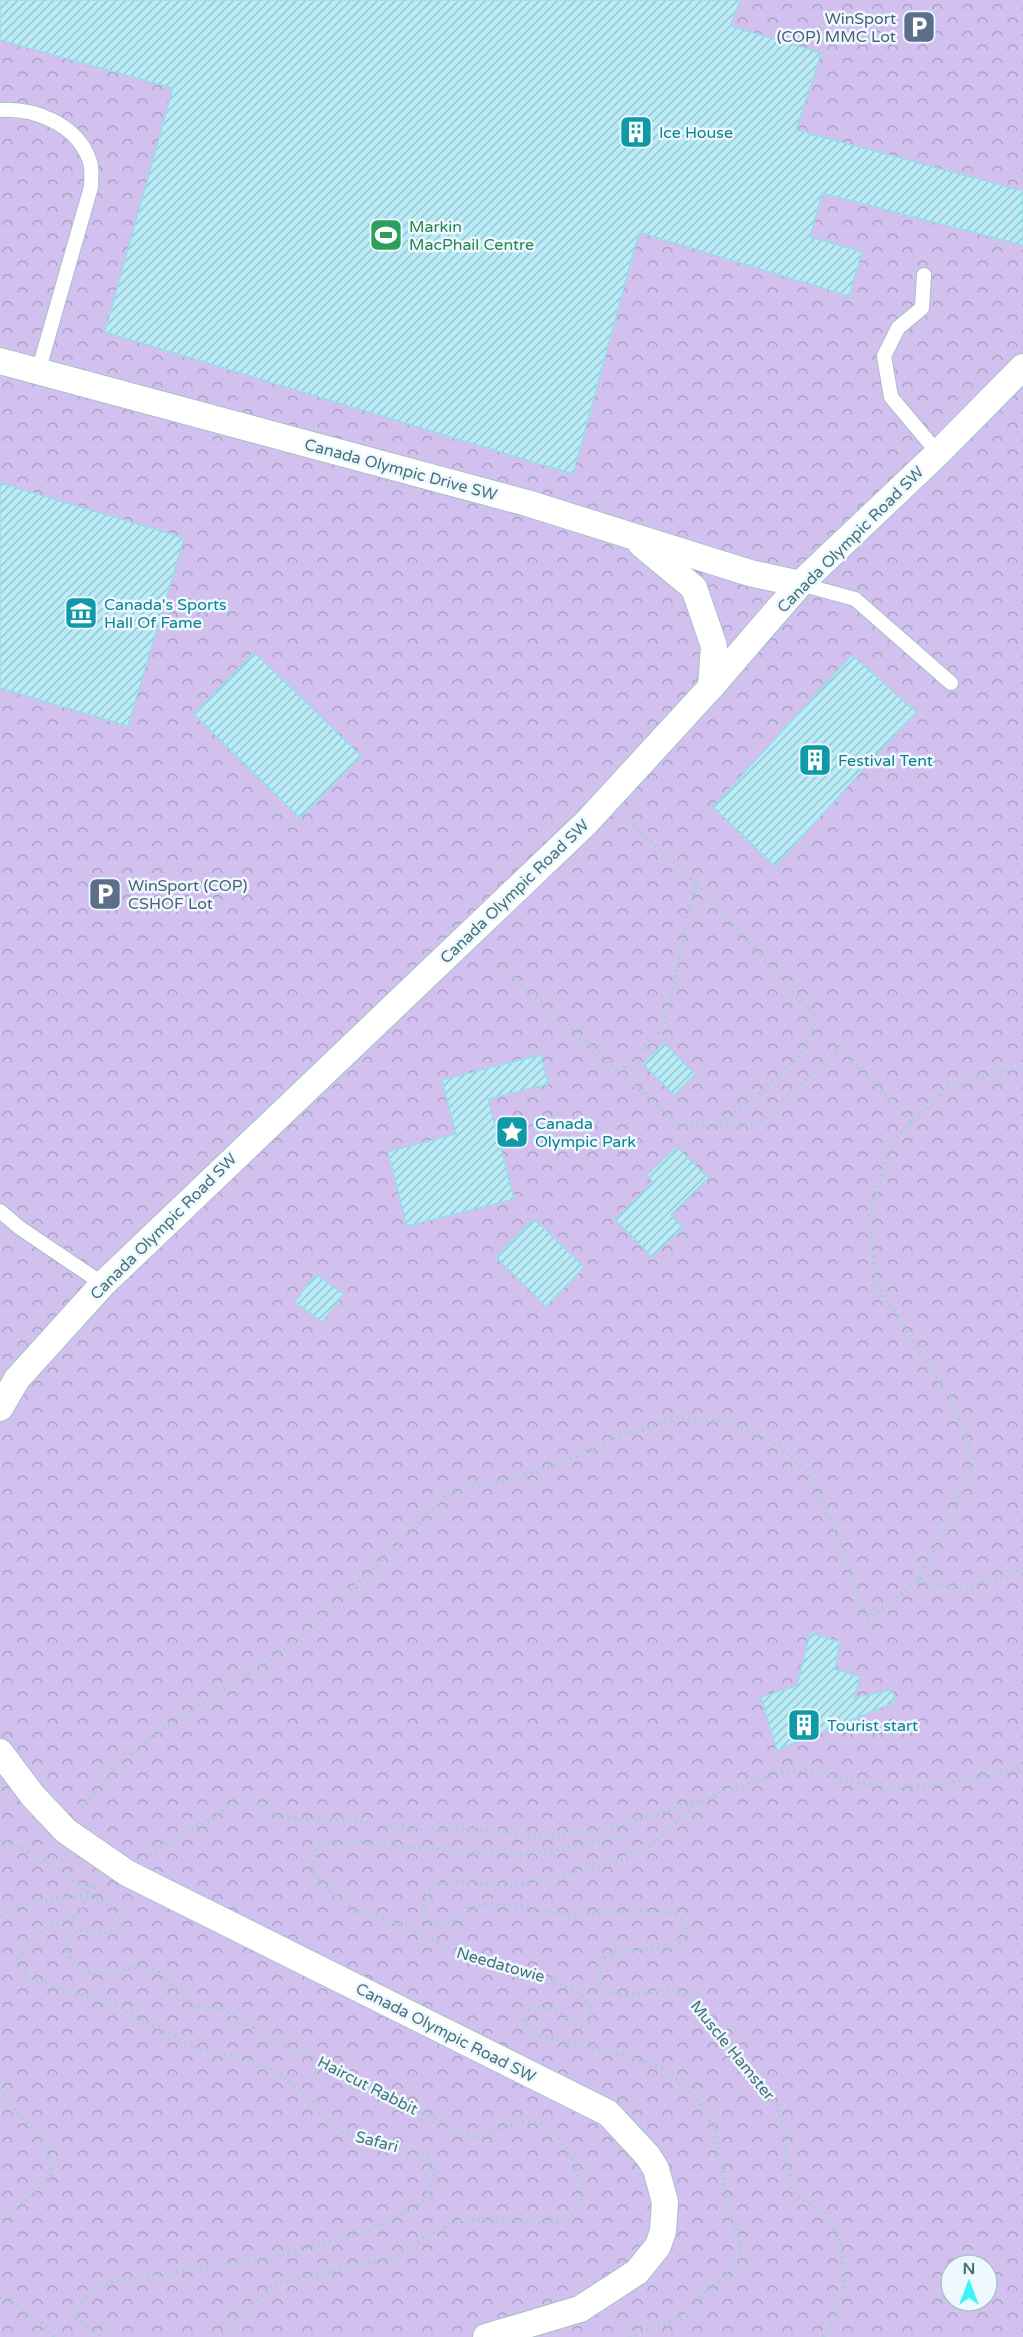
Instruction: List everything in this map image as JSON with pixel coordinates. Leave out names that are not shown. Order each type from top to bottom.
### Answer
[{"type":"street","name":"Canada Olympic Drive SW","points":[[0,361],[527,503],[750,573],[800,584]]},
{"type":"street","name":"Canada Olympic Road SW","points":[[0,1408],[16,1378],[103,1284],[587,822],[711,687],[800,584],[938,453],[1023,367]]},
{"type":"street","points":[[633,538],[694,588],[714,646],[711,687]]},
{"type":"street","name":"Canada Olympic Road SW","points":[[0,1752],[33,1796],[66,1831],[127,1873],[608,2114],[648,2156],[656,2169],[665,2202],[663,2230],[651,2258],[637,2272],[580,2309],[486,2337]]},
{"type":"lane","points":[[0,110],[16,109],[57,121],[80,142],[91,161],[91,187],[38,372]]},
{"type":"lane","points":[[924,275],[922,308],[898,328],[884,356],[891,397],[938,453]]},
{"type":"lane","points":[[800,584],[855,599],[951,683]]},
{"type":"lane","points":[[0,1211],[20,1228],[103,1284]]},
{"type":"path","points":[[606,800],[696,883],[818,1019],[803,1052],[760,1094],[717,1125]]},
{"type":"path","points":[[620,1072],[664,1025],[696,883]]},
{"type":"path","points":[[509,973],[678,1125],[758,1125],[840,1047],[912,1123]]},
{"type":"path","points":[[66,1831],[113,1768],[159,1731],[302,1639],[448,1494],[540,1471],[616,1438],[678,1418],[729,1422],[781,1447],[811,1477],[836,1532],[867,1619],[918,1582],[957,1502],[974,1459],[951,1397],[877,1285],[869,1215],[891,1143],[949,1086],[1006,1070],[1023,1072]]},
{"type":"path","points":[[918,1582],[963,1588],[1011,1576],[1023,1568]]},
{"type":"path","name":"Muscle Hamster","points":[[823,2337],[831,2326],[843,2295],[844,2271],[838,2236],[827,2216],[799,2196],[793,2188],[788,2172],[785,2132],[776,2105],[694,2000],[680,1990],[664,1988],[625,1995],[604,1990],[598,1977],[600,1960],[615,1952],[673,1948],[687,1938],[686,1923],[680,1916],[663,1911],[571,1915],[522,1905],[501,1905],[476,1907],[450,1922],[439,1925],[428,1920],[423,1905],[427,1892],[435,1884],[455,1882],[511,1886],[580,1872],[624,1858],[653,1844],[702,1800],[781,1772],[815,1770],[847,1781],[892,1789],[941,1784],[1023,1769]]},
{"type":"path","points":[[90,1894],[89,1886],[93,1885],[101,1890],[109,1891],[153,1852],[230,1807],[249,1802],[260,1805],[271,1814],[284,1818],[355,1821],[418,1829],[482,1829],[523,1835],[553,1836],[629,1823],[702,1800]]},
{"type":"path","name":"Needatowie","points":[[629,1823],[617,1837],[549,1852],[508,1856],[330,1841],[317,1847],[313,1870],[318,1880],[353,1910],[408,1926],[452,1951],[475,1960],[542,1974],[578,1993],[590,2006],[592,2020],[585,2029],[552,2009],[532,2006],[523,2019],[533,2033],[575,2045],[630,2056],[667,2071],[701,2102],[715,2127],[730,2216],[740,2240],[740,2257],[729,2273],[703,2294],[698,2305],[682,2318],[629,2337]]},
{"type":"path","points":[[0,1840],[8,1840],[53,1865],[90,1894]]},
{"type":"path","points":[[0,1916],[28,1903],[90,1894]]},
{"type":"path","name":"Safari","points":[[90,1894],[77,1916],[48,1928],[27,1942],[18,1959],[28,1977],[64,1992],[105,2000],[200,2049],[247,2059],[282,2075],[309,2097],[321,2114],[341,2131],[406,2149],[428,2158],[435,2176],[425,2201],[366,2232],[271,2257],[115,2281],[95,2288],[81,2304],[76,2319],[105,2337]]},
{"type":"path","name":"Haircut Rabbit","points":[[90,1894],[114,1910],[122,1920],[121,1931],[115,1934],[84,1930],[70,1935],[66,1943],[68,1955],[78,1968],[99,1974],[135,1966],[152,1968],[168,1981],[190,2005],[222,2009],[286,2046],[353,2074],[410,2110],[436,2116],[474,2139],[514,2124],[533,2122],[547,2125],[560,2138],[571,2157],[579,2184],[580,2205],[568,2220],[501,2222],[461,2220],[429,2235],[391,2258],[278,2283],[250,2305],[219,2337]]},
{"type":"path","points":[[0,2089],[44,2143],[49,2153],[51,2175],[31,2198],[0,2214]]},
{"type":"path","points":[[0,2298],[39,2320],[55,2337]]},
{"type":"green space","name":"Canada Olympic Park","points":[[0,0],[1023,0],[1023,2337],[0,2337]]},
{"type":"building","name":"Markin MacPhail Centre","points":[[0,0],[740,0],[730,26],[821,53],[796,130],[1023,191],[1023,245],[822,193],[810,237],[862,252],[849,296],[639,232],[573,474],[105,332],[173,88],[0,40]]},
{"type":"building","name":"Canada's Sports Hall Of Fame","points":[[0,483],[184,538],[128,726],[0,688]]},
{"type":"building","points":[[254,652],[361,756],[300,818],[194,714]]},
{"type":"building","name":"Festival Tent","points":[[852,655],[916,712],[775,866],[713,807]]},
{"type":"building","points":[[664,1043],[695,1074],[674,1095],[643,1064]]},
{"type":"building","points":[[541,1055],[548,1084],[488,1099],[514,1199],[407,1226],[388,1152],[456,1134],[442,1080]]},
{"type":"building","points":[[677,1147],[708,1178],[671,1215],[683,1228],[652,1257],[615,1219],[653,1182],[647,1175]]},
{"type":"building","points":[[534,1219],[584,1267],[546,1306],[496,1257]]},
{"type":"building","points":[[315,1274],[343,1294],[322,1322],[295,1302]]},
{"type":"building","points":[[810,1633],[840,1642],[835,1669],[860,1677],[854,1698],[892,1690],[895,1702],[777,1750],[761,1697],[797,1686]]},
{"type":"place","name":"WinSport (COP) MMC Lot","points":[[919,27]]},
{"type":"place","name":"Ice House","points":[[636,132]]},
{"type":"place","name":"Markin MacPhail Centre","points":[[386,235]]},
{"type":"place","name":"Canada's Sports Hall Of Fame","points":[[81,613]]},
{"type":"place","name":"Festival Tent","points":[[815,760]]},
{"type":"place","name":"WinSport (COP) CSHOF Lot","points":[[105,894]]},
{"type":"place","name":"Canada Olympic Park","points":[[512,1132]]},
{"type":"place","name":"Tourist start","points":[[804,1725]]}]
